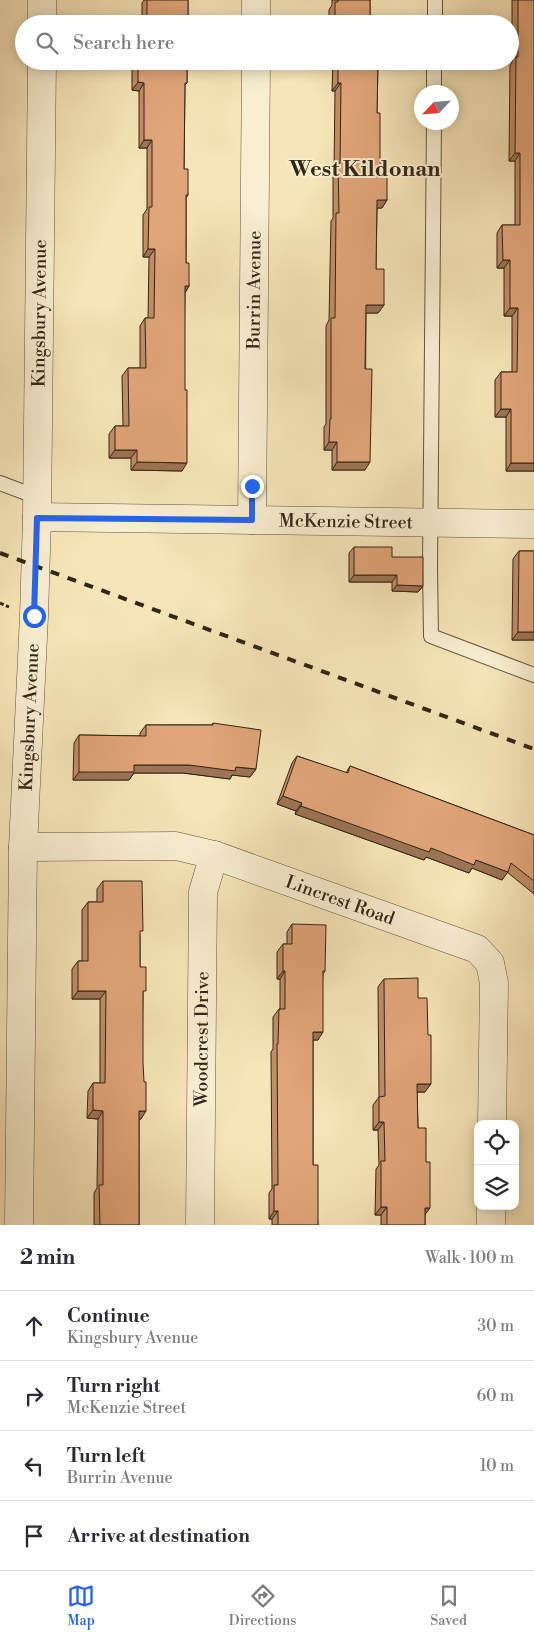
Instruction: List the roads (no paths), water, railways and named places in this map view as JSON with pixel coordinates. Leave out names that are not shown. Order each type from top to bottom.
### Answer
[{"type":"street","points":[[42,0],[42,15]]},
{"type":"street","points":[[256,0],[256,15]]},
{"type":"street","name":"Kingsbury Avenue","points":[[19,1225],[23,847],[37,507],[42,70]]},
{"type":"street","name":"Burrin Avenue","points":[[252,520],[256,70]]},
{"type":"street","name":"McKenzie Street","points":[[37,507],[252,520],[534,524]]},
{"type":"street","name":"Lincrest Road","points":[[23,847],[176,846],[214,855],[478,949],[490,963],[494,984],[492,1120]]},
{"type":"street","name":"Woodcrest Drive","points":[[200,1225],[203,892],[214,855]]},
{"type":"street","points":[[491,1210],[491,1225]]},
{"type":"lane","points":[[435,0],[435,15]]},
{"type":"lane","points":[[434,70],[434,85]]},
{"type":"lane","points":[[434,130],[430,523],[431,636],[534,675]]},
{"type":"lane","points":[[0,483],[37,507]]},
{"type":"railway","points":[[0,553],[534,749]]},
{"type":"district","name":"West Kildonan","points":[[365,168]]}]
